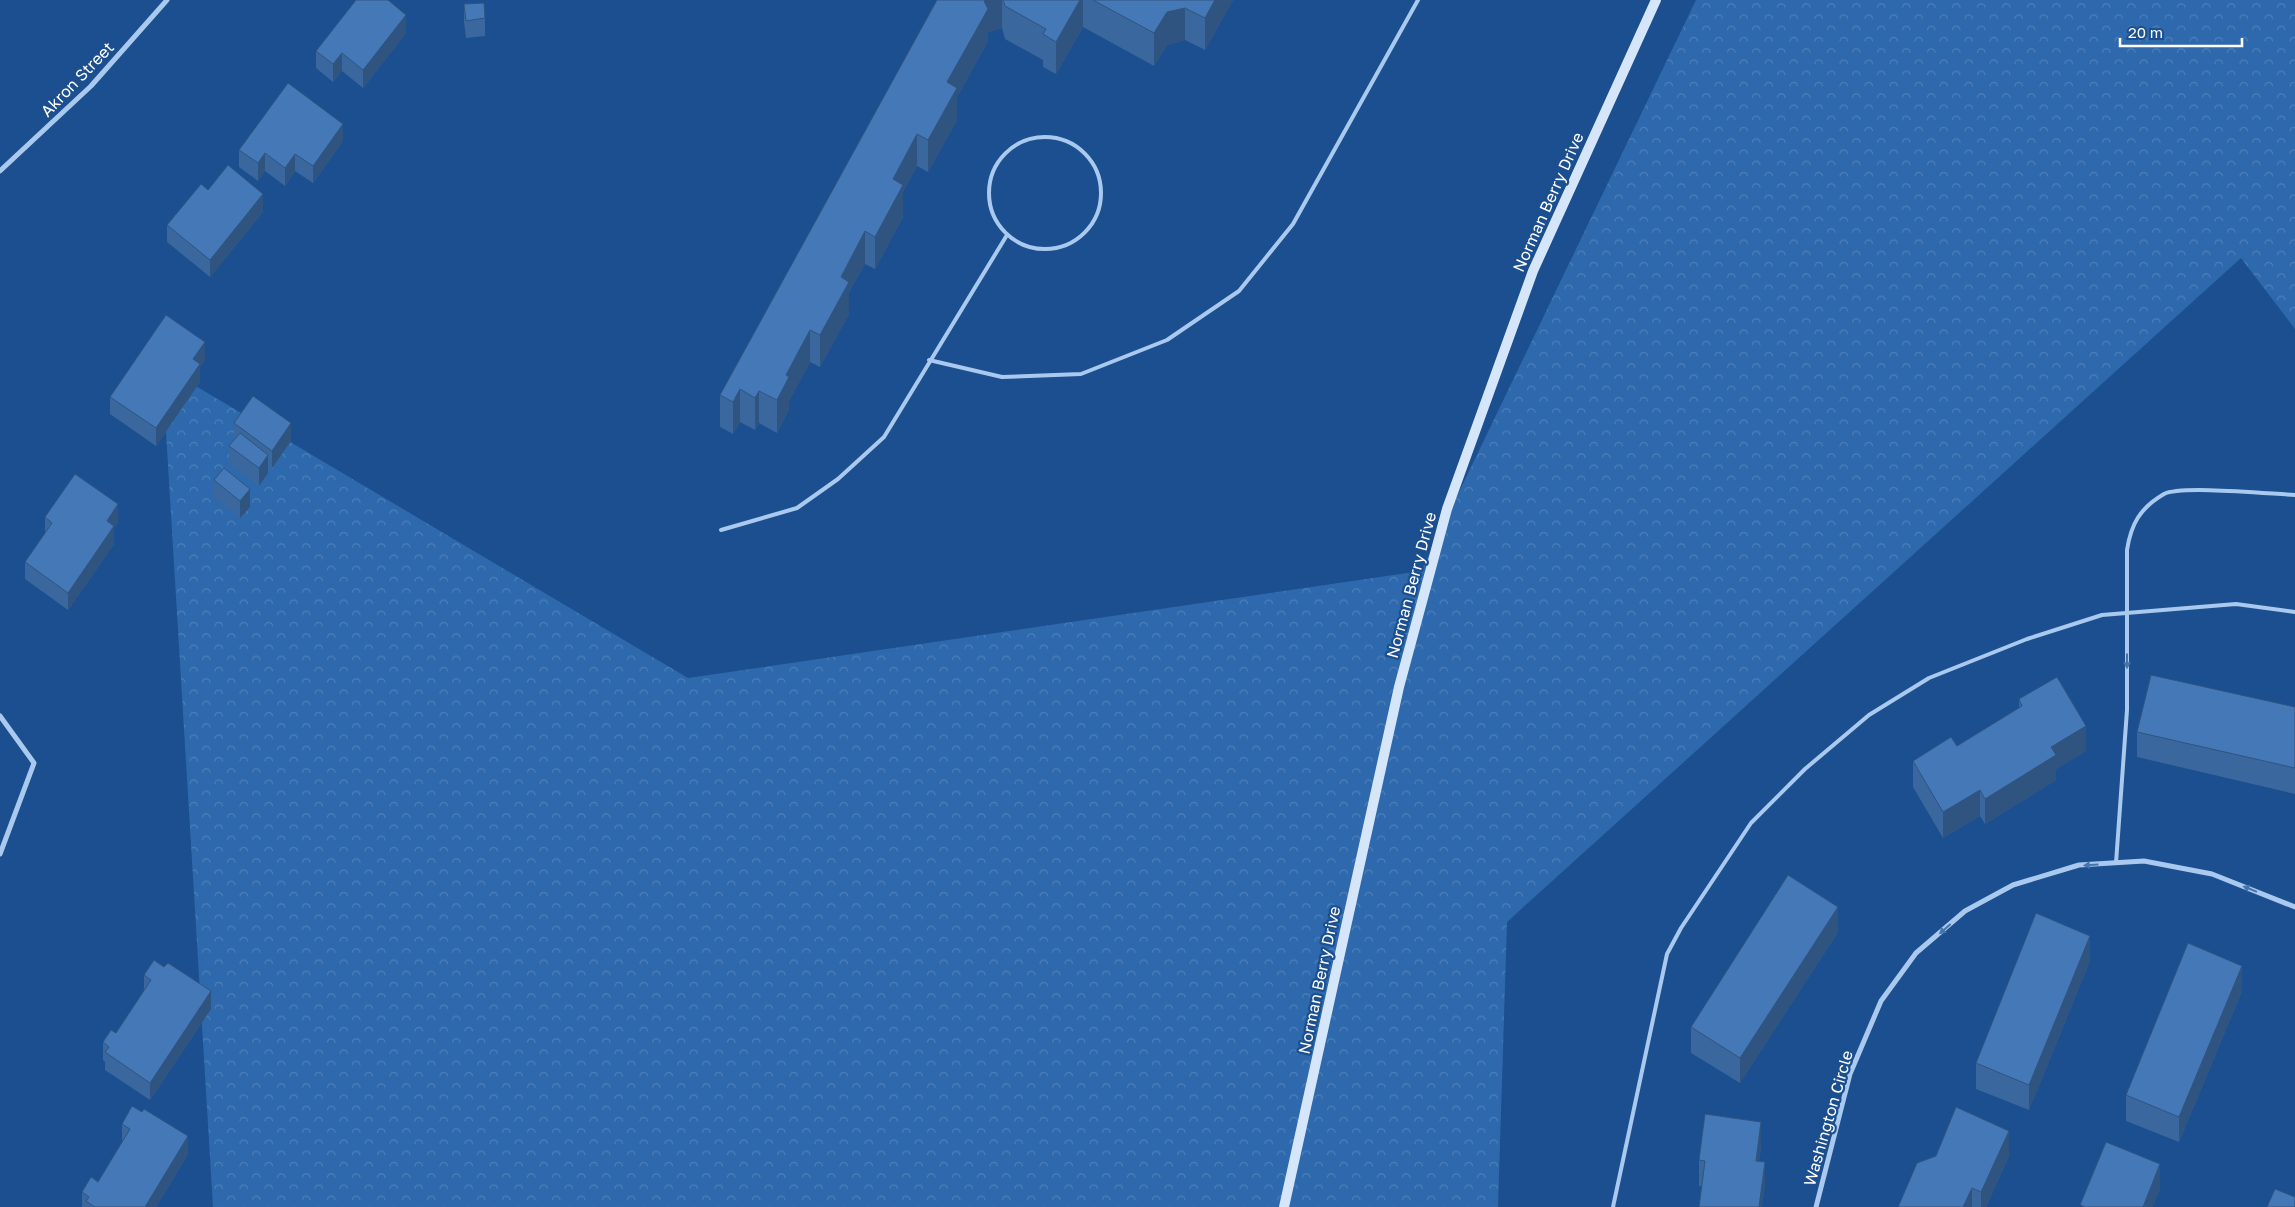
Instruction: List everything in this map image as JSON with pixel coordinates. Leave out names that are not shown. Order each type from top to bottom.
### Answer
[{"type":"main road","name":"Norman Berry Drive","points":[[1284,1207],[1399,687],[1447,509],[1533,272],[1656,0]]},
{"type":"street","name":"Akron Street","points":[[0,171],[91,86],[167,0]]},
{"type":"street","points":[[0,716],[34,763],[0,854]]},
{"type":"street","name":"Washington Circle","points":[[1816,1207],[1850,1074],[1881,1002],[1916,953],[1965,911],[2012,885],[2079,865],[2144,861],[2212,874],[2295,907]]},
{"type":"lane","points":[[929,360],[1002,378],[1081,374],[1167,340],[1239,291],[1293,224],[1418,0]]},
{"type":"lane","points":[[1042,136],[1064,140],[1083,151],[1097,169],[1102,190],[1099,213],[1087,232],[1070,244],[1048,250],[1026,247],[1007,235],[994,217],[988,196],[991,174],[1003,154],[1021,141],[1042,136]]},
{"type":"lane","points":[[721,530],[797,508],[838,479],[884,437],[929,360],[1007,235]]},
{"type":"lane","points":[[2116,863],[2127,710],[2127,550],[2131,528],[2144,509],[2165,493],[2199,490],[2295,495]]},
{"type":"lane","points":[[1612,1207],[1667,954],[1681,928],[1751,823],[1805,769],[1869,715],[1929,678],[2037,636],[2102,615],[2236,604],[2295,612]]},
{"type":"green space","points":[[1696,0],[2295,0],[2295,329],[2241,258],[1507,922],[1498,1207],[213,1207],[162,366],[688,678],[1421,571]]},
{"type":"building","points":[[356,0],[388,0],[406,15],[363,70],[342,53],[333,64],[316,51]]},
{"type":"building","points":[[937,0],[988,0],[984,1],[988,9],[947,82],[957,88],[928,140],[917,134],[893,179],[903,185],[875,237],[865,231],[841,277],[849,282],[820,335],[810,330],[786,375],[789,377],[777,400],[759,391],[755,398],[740,389],[733,402],[720,395]]},
{"type":"building","points":[[1003,0],[1080,0],[1056,42],[1043,34],[1046,29],[1005,6]]},
{"type":"building","points":[[1093,0],[1215,0],[1205,18],[1185,8],[1167,12],[1154,33]]},
{"type":"building","points":[[484,3],[485,18],[466,21],[464,4]]},
{"type":"building","points":[[288,83],[343,124],[313,166],[295,154],[285,168],[265,153],[258,163],[239,150]]},
{"type":"building","points":[[228,165],[263,194],[210,260],[167,225],[201,184],[208,190]]},
{"type":"building","points":[[166,315],[205,342],[193,359],[200,364],[156,428],[110,397]]},
{"type":"building","points":[[253,396],[291,423],[272,451],[234,423]]},
{"type":"building","points":[[240,433],[268,455],[259,468],[229,446]]},
{"type":"building","points":[[224,468],[250,489],[240,501],[214,480]]},
{"type":"building","points":[[75,474],[118,504],[107,521],[114,526],[68,593],[25,562],[52,523],[45,517]]},
{"type":"building","points":[[2151,675],[2295,707],[2295,768],[2137,732]]},
{"type":"building","points":[[2057,677],[2086,726],[2051,747],[2056,755],[1985,799],[1980,790],[1943,812],[1913,761],[1951,737],[1957,746],[2022,706],[2019,699]]},
{"type":"building","points":[[1788,875],[1838,907],[1740,1058],[1691,1027]]},
{"type":"building","points":[[2036,913],[2090,936],[2029,1085],[1976,1063]]},
{"type":"building","points":[[2188,943],[2242,966],[2179,1117],[2126,1095]]},
{"type":"building","points":[[154,960],[164,967],[168,963],[211,991],[150,1083],[105,1052],[109,1047],[103,1042],[111,1030],[116,1033],[151,980],[144,975]]},
{"type":"building","points":[[132,1106],[142,1112],[144,1109],[188,1136],[145,1207],[95,1207],[86,1201],[89,1197],[82,1192],[91,1177],[98,1182],[130,1129],[122,1124]]},
{"type":"building","points":[[1956,1107],[2009,1131],[1981,1192],[1972,1188],[1963,1207],[1898,1207],[1917,1163],[1936,1156]]},
{"type":"building","points":[[1705,1114],[1761,1122],[1756,1161],[1765,1162],[1759,1207],[1699,1207],[1705,1161],[1699,1160]]},
{"type":"building","points":[[2106,1142],[2160,1164],[2143,1207],[2085,1207],[2080,1205]]},
{"type":"building","points":[[2275,1189],[2295,1197],[2295,1207],[2267,1207]]}]
